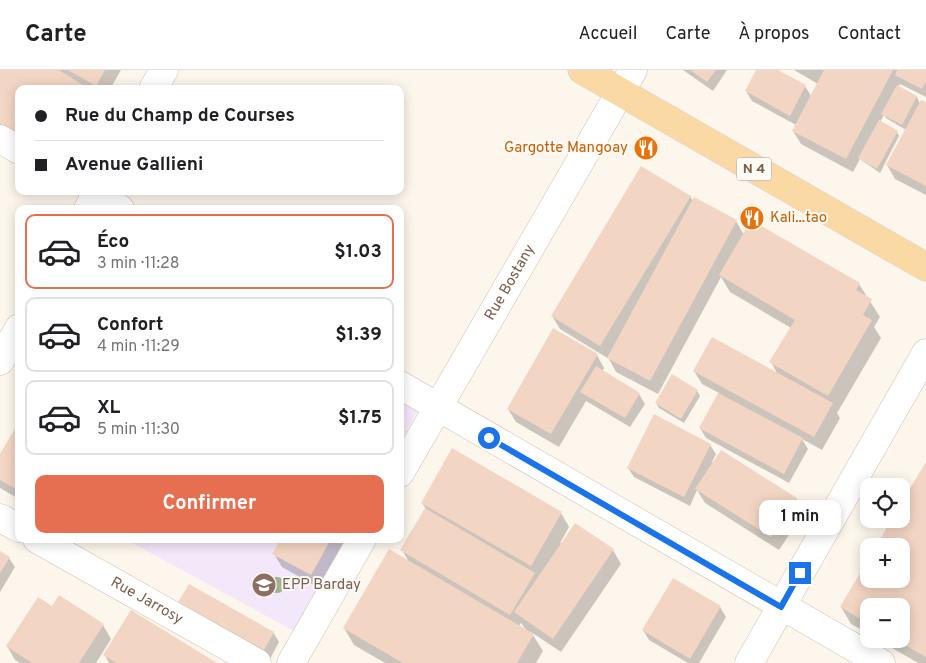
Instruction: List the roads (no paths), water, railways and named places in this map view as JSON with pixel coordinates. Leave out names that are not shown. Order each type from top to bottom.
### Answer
[{"type":"main road","name":"N 4","points":[[582,70],[626,81],[926,267]]},
{"type":"street","points":[[156,85],[164,70]]},
{"type":"street","name":"Rue Bostany","points":[[404,466],[626,81]]},
{"type":"street","points":[[0,139],[15,148]]},
{"type":"street","points":[[93,196],[112,205]]},
{"type":"street","points":[[0,361],[15,335]]},
{"type":"street","points":[[749,663],[926,353]]},
{"type":"street","points":[[404,388],[437,409],[881,663]]},
{"type":"street","points":[[0,518],[15,526]]},
{"type":"street","name":"Rue Jarrosy","points":[[44,543],[257,663]]},
{"type":"street","points":[[291,663],[360,543]]},
{"type":"place","name":"Gargotte Mangoay","points":[[646,148]]},
{"type":"place","name":"Kali...tao","points":[[752,218]]},
{"type":"place","name":"EPP Barday","points":[[264,585]]}]
